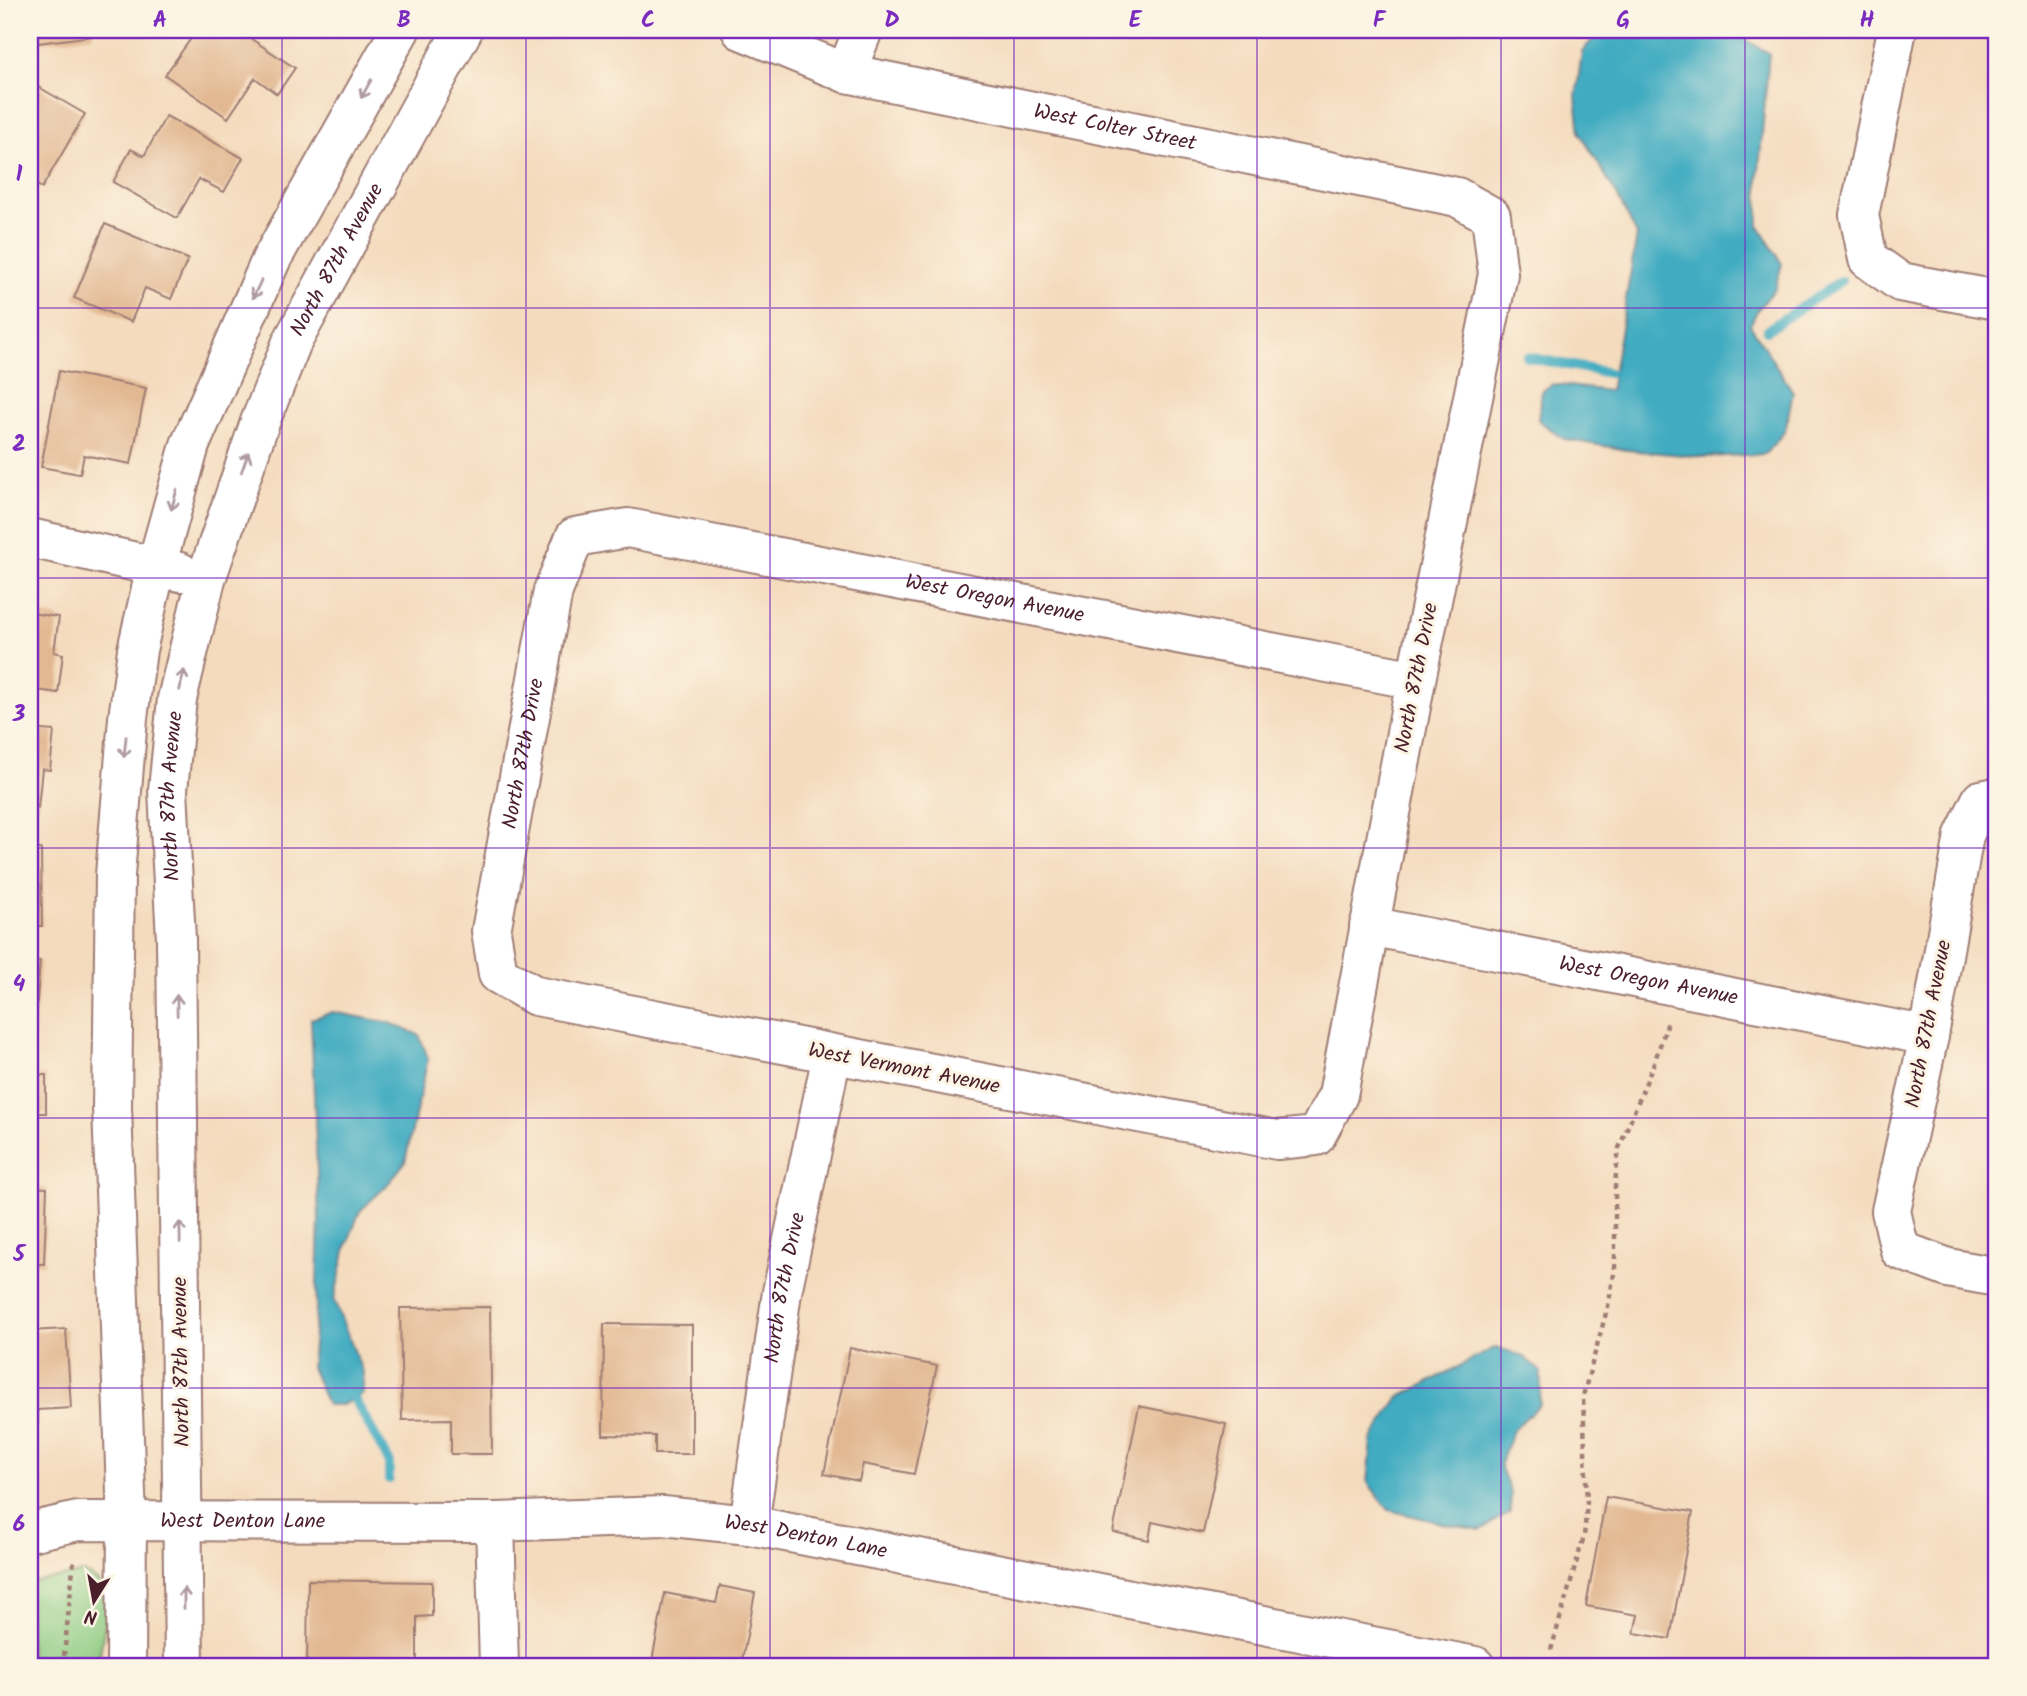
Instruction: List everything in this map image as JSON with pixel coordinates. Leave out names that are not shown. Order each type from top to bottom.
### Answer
[{"type":"street","points":[[126,1666],[127,1521],[112,1107],[115,875],[128,718],[137,650],[156,567],[190,445],[271,260],[400,30]]},
{"type":"street","name":"North 87th Avenue","points":[[184,1666],[176,939],[168,790],[177,699],[206,579],[260,422],[292,342],[463,30]]},
{"type":"street","name":"West Colter Street","points":[[741,30],[846,72],[1457,197],[1491,216]]},
{"type":"street","points":[[846,72],[863,30]]},
{"type":"street","points":[[1897,30],[1859,215],[1868,259],[1900,282],[1997,300]]},
{"type":"street","name":"North 87th Drive","points":[[1316,1136],[1338,1094],[1416,680],[1498,274],[1491,216]]},
{"type":"street","name":"West Oregon Avenue","points":[[575,537],[628,528],[1416,680]]},
{"type":"street","name":"North 87th Drive","points":[[498,974],[491,931],[554,591],[575,537]]},
{"type":"street","points":[[30,538],[206,579]]},
{"type":"street","name":"North 87th Avenue","points":[[1989,799],[1964,835],[1929,1036],[1891,1211],[1900,1250],[1948,1268],[1997,1277]]},
{"type":"street","name":"West Oregon Avenue","points":[[1369,926],[1929,1036]]},
{"type":"street","name":"West Vermont Avenue","points":[[498,974],[536,996],[832,1055],[1277,1140],[1316,1136]]},
{"type":"street","name":"North 87th Drive","points":[[749,1525],[782,1292],[832,1055]]},
{"type":"street","name":"West Denton Lane","points":[[30,1532],[78,1521],[495,1522],[663,1516],[749,1525],[1475,1666]]},
{"type":"street","points":[[495,1522],[499,1666]]},
{"type":"path","points":[[1552,1650],[1584,1536],[1587,1504],[1583,1396],[1608,1306],[1615,1269],[1615,1183],[1619,1148],[1654,1063],[1670,1013]]},
{"type":"path","points":[[63,1666],[78,1521]]},
{"type":"green space","points":[[84,1573],[104,1587],[114,1606],[117,1622],[105,1623],[98,1666],[30,1666],[30,1582]]},
{"type":"water","points":[[1602,30],[1721,30],[1731,32],[1769,53],[1758,181],[1759,226],[1782,264],[1775,289],[1758,309],[1750,325],[1793,392],[1785,431],[1765,454],[1705,457],[1627,450],[1564,439],[1538,420],[1542,391],[1553,384],[1610,391],[1637,235],[1580,133],[1576,97],[1582,51]]},
{"type":"water","points":[[333,1012],[390,1023],[419,1035],[428,1058],[405,1162],[387,1185],[360,1211],[346,1247],[334,1300],[363,1373],[363,1394],[342,1405],[327,1405],[311,1367],[319,1222],[311,1019]]},
{"type":"water","points":[[1496,1347],[1524,1357],[1541,1372],[1540,1404],[1513,1430],[1500,1465],[1511,1494],[1510,1512],[1481,1530],[1389,1510],[1368,1483],[1372,1439],[1398,1398]]},
{"type":"building","points":[[30,30],[92,30],[93,36],[30,44]]},
{"type":"building","points":[[197,30],[238,30],[295,68],[277,94],[255,78],[228,118],[165,75]]},
{"type":"building","points":[[30,82],[85,114],[42,188],[30,181]]},
{"type":"building","points":[[166,116],[243,158],[224,192],[199,179],[177,218],[113,182],[131,149],[144,156]]},
{"type":"building","points":[[105,224],[188,259],[171,299],[145,288],[131,322],[74,298]]},
{"type":"building","points":[[30,370],[37,371],[31,403],[30,403]]},
{"type":"building","points":[[59,371],[146,388],[131,464],[84,455],[80,474],[41,467]]},
{"type":"building","points":[[30,613],[59,617],[54,652],[63,654],[58,693],[30,689]]},
{"type":"building","points":[[30,729],[54,731],[50,770],[42,769],[38,808],[30,807]]},
{"type":"building","points":[[30,849],[41,849],[42,926],[30,926]]},
{"type":"building","points":[[30,960],[40,961],[34,1040],[30,1040]]},
{"type":"building","points":[[30,1075],[46,1075],[46,1113],[36,1113],[35,1161],[30,1161]]},
{"type":"building","points":[[30,1187],[47,1188],[44,1264],[30,1264]]},
{"type":"building","points":[[490,1307],[492,1454],[451,1454],[451,1419],[402,1420],[400,1308]]},
{"type":"building","points":[[604,1324],[692,1325],[692,1454],[655,1454],[655,1436],[603,1435]]},
{"type":"building","points":[[66,1329],[71,1408],[37,1410],[38,1423],[30,1424],[30,1331]]},
{"type":"building","points":[[850,1348],[937,1366],[914,1474],[863,1464],[859,1481],[824,1474]]},
{"type":"building","points":[[1139,1406],[1226,1424],[1203,1533],[1152,1522],[1149,1540],[1113,1532]]},
{"type":"building","points":[[1606,1497],[1693,1512],[1670,1639],[1634,1633],[1638,1615],[1586,1606]]},
{"type":"building","points":[[308,1580],[432,1582],[432,1616],[417,1617],[417,1666],[307,1666]]},
{"type":"building","points":[[720,1586],[755,1593],[741,1666],[651,1666],[665,1593],[716,1603]]},
{"type":"waterway","points":[[1767,330],[1841,281]]},
{"type":"waterway","points":[[1527,357],[1609,373]]},
{"type":"waterway","points":[[351,1393],[389,1461],[389,1479]]}]
